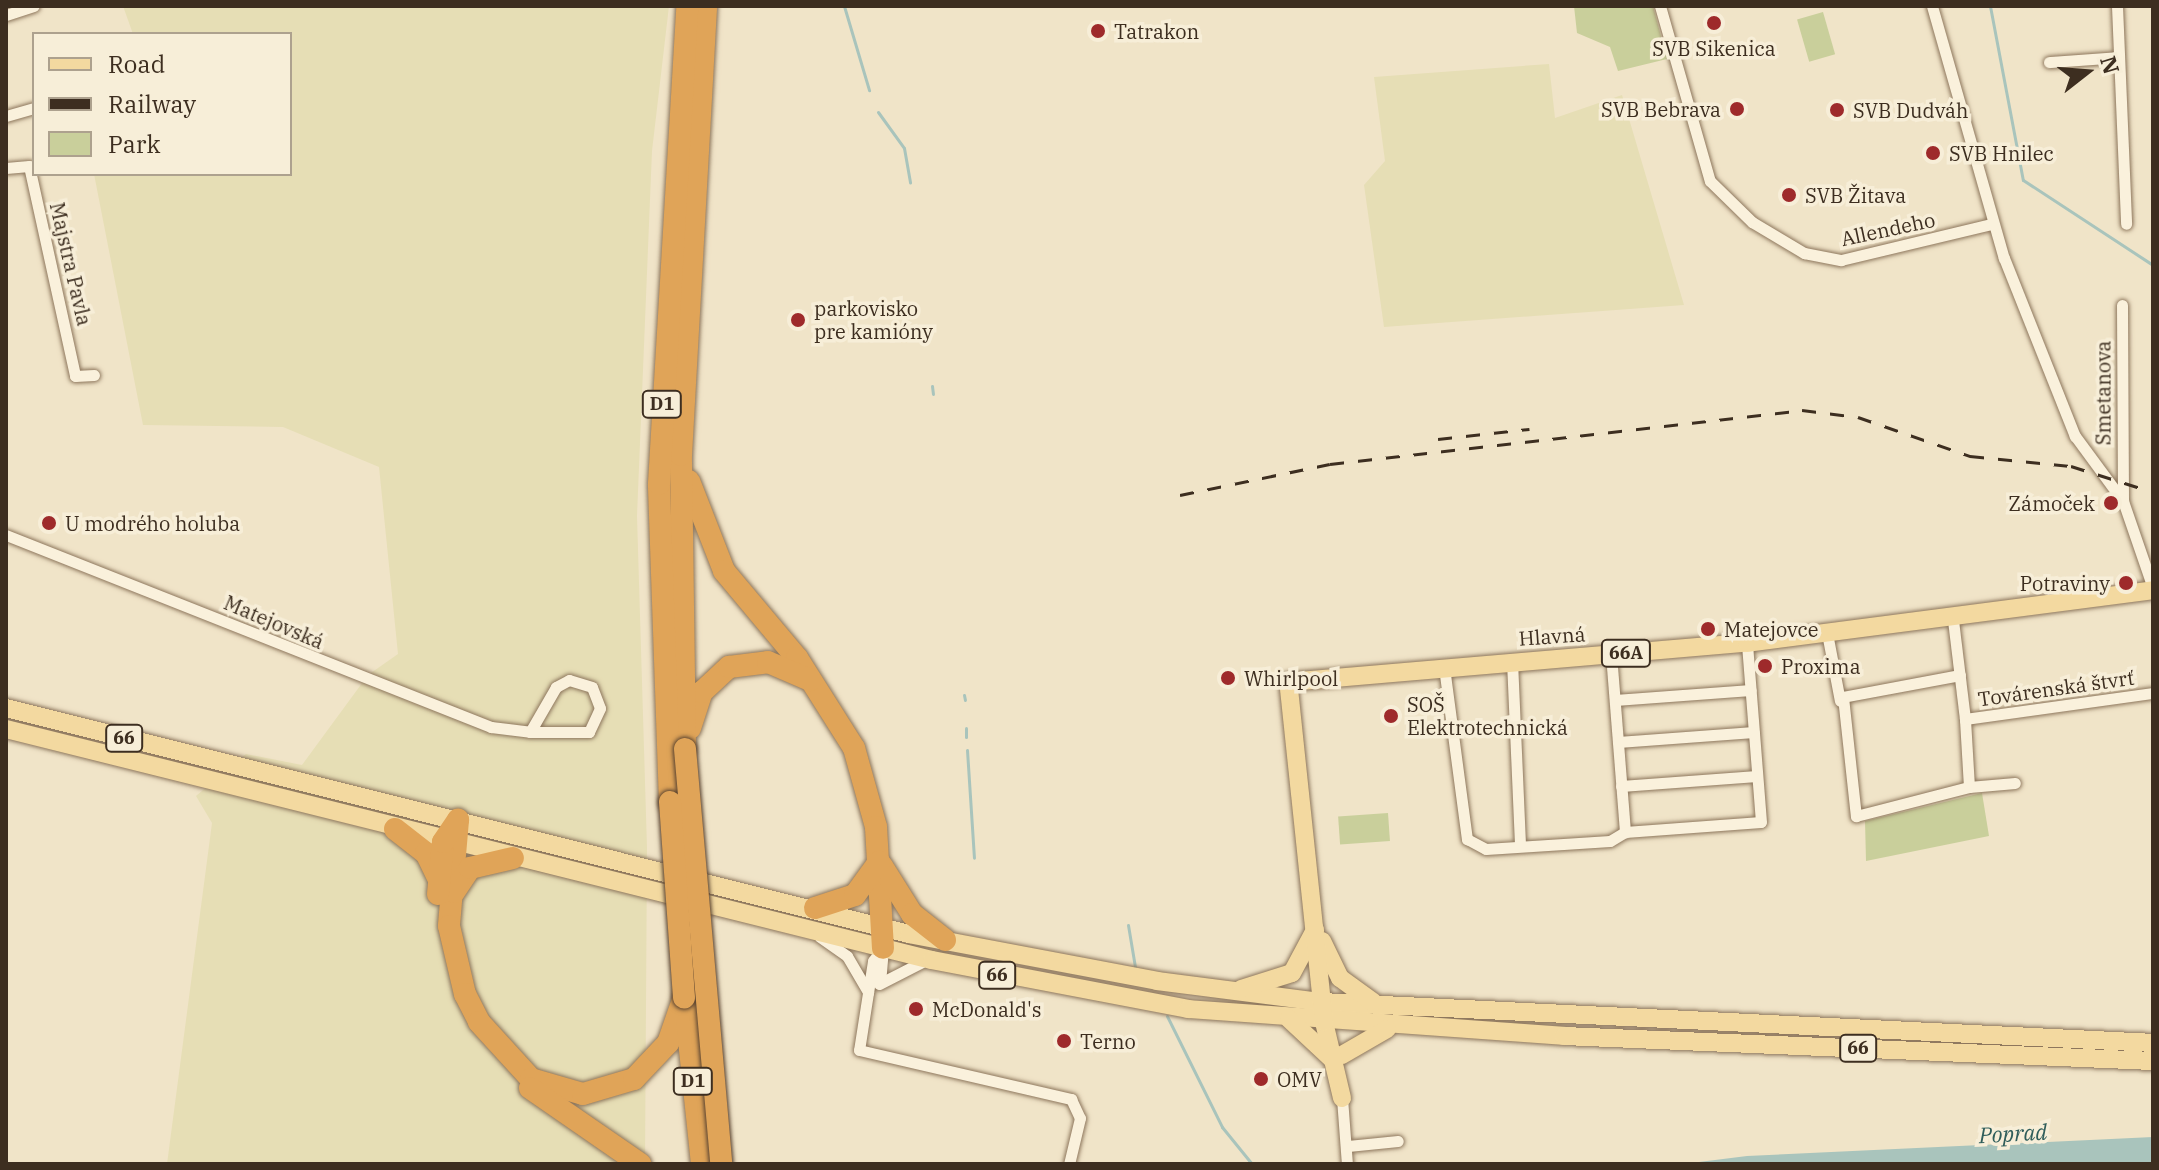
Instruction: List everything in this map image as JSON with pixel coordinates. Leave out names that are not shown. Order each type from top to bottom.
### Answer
[{"type":"highway","name":"D1","points":[[687,6],[659,484],[670,802],[684,997],[702,1164]]},
{"type":"highway","name":"D1","points":[[706,6],[681,455],[685,749],[721,1164]]},
{"type":"highway","points":[[681,455],[724,571],[818,689],[845,730],[867,781],[880,861],[883,938]]},
{"type":"highway","points":[[685,749],[696,703],[729,667],[768,662],[818,689]]},
{"type":"highway","points":[[439,879],[458,820]]},
{"type":"highway","points":[[395,829],[426,853],[439,879],[448,962],[473,1027],[502,1063],[568,1115],[640,1164]]},
{"type":"highway","points":[[451,844],[453,953],[479,1022],[531,1079],[583,1094],[611,1090],[653,1063],[684,997]]},
{"type":"highway","points":[[450,900],[470,868],[513,858]]},
{"type":"highway","points":[[880,861],[893,888],[945,940]]},
{"type":"highway","points":[[812,919],[855,895],[880,861]]},
{"type":"highway","points":[[883,938],[893,916],[893,888]]},
{"type":"main road","name":"Hlavná","points":[[1316,927],[1288,682],[1747,643],[1953,620],[2152,587]]},
{"type":"main road","name":"66","points":[[6,708],[458,820],[883,938],[932,960],[1161,1004],[1393,1027],[2153,1061]]},
{"type":"main road","name":"66","points":[[6,729],[451,844],[812,919]]},
{"type":"main road","points":[[1316,927],[1340,978],[1378,1005]]},
{"type":"main road","points":[[1229,992],[1292,973],[1316,927]]},
{"type":"main road","points":[[1316,927],[1342,1098]]},
{"type":"main road","name":"66","points":[[883,938],[945,940],[1135,978],[1329,1003],[2153,1043]]},
{"type":"main road","points":[[1327,954],[1329,1003]]},
{"type":"main road","points":[[1289,1019],[1336,1057]]},
{"type":"main road","points":[[1336,1057],[1393,1027]]},
{"type":"street","points":[[6,15],[34,6]]},
{"type":"street","name":"Allendeho","points":[[1660,6],[1710,181],[1752,222],[1804,253],[1841,260],[1991,224]]},
{"type":"street","points":[[1932,6],[1991,224],[2096,473],[2123,501],[2152,587]]},
{"type":"street","points":[[2117,6],[2126,224]]},
{"type":"street","points":[[2049,62],[2118,57]]},
{"type":"street","points":[[6,116],[32,109]]},
{"type":"street","name":"Majstra Pavla","points":[[6,168],[29,166],[70,377],[94,375]]},
{"type":"street","name":"Smetanova","points":[[2122,305],[2123,501]]},
{"type":"street","name":"Matejovská","points":[[6,535],[491,727],[530,732],[589,732],[600,708],[592,687],[569,680],[556,687],[530,732]]},
{"type":"street","name":"Továrenská štvrť","points":[[1953,620],[1965,719],[1969,787]]},
{"type":"street","points":[[1827,633],[1832,689],[1840,701],[1856,816],[1969,787],[2015,783]]},
{"type":"street","points":[[1444,667],[1463,833],[1479,848],[1610,841],[1625,832],[1761,822],[1747,643]]},
{"type":"street","points":[[1611,654],[1625,832]]},
{"type":"street","points":[[1512,661],[1520,846]]},
{"type":"street","name":"Továrenská štvrť","points":[[1840,701],[1857,689],[1960,675]]},
{"type":"street","points":[[1615,700],[1751,690]]},
{"type":"street","name":"Továrenská štvrť","points":[[1965,719],[2153,693]]},
{"type":"street","points":[[1618,742],[1754,732]]},
{"type":"street","points":[[1621,786],[1757,776]]},
{"type":"street","points":[[812,919],[847,956],[871,998]]},
{"type":"street","points":[[871,998],[879,984],[883,938]]},
{"type":"street","points":[[883,938],[873,961],[871,998],[859,1050],[1071,1099],[1080,1118],[1069,1164]]},
{"type":"street","points":[[879,984],[903,967],[932,960]]},
{"type":"street","points":[[1342,1098],[1347,1164]]},
{"type":"street","points":[[1348,1146],[1398,1141]]},
{"type":"shaded area","points":[[123,6],[669,6],[652,151],[637,516],[647,848],[645,1164],[167,1164],[212,823],[196,796],[246,754],[302,765],[368,675],[398,654],[379,467],[283,427],[143,425],[94,176],[292,176],[292,32],[132,32]]},
{"type":"shaded area","points":[[1549,64],[1555,118],[1622,95],[1684,305],[1384,327],[1364,185],[1385,161],[1374,77]]},
{"type":"green space","points":[[1574,6],[1653,6],[1667,59],[1618,71],[1610,47],[1577,33]]},
{"type":"green space","points":[[1823,12],[1835,54],[1809,62],[1797,19]]},
{"type":"green space","points":[[1982,793],[1989,836],[1866,861],[1865,821]]},
{"type":"green space","points":[[1388,813],[1390,841],[1340,844],[1338,816]]},
{"type":"water","points":[[2153,1137],[2153,1164],[1683,1164],[1747,1156]]},
{"type":"waterway","points":[[844,6],[869,90]]},
{"type":"waterway","points":[[1990,6],[2023,180],[2153,265]]},
{"type":"waterway","points":[[878,112],[904,148],[910,182]]},
{"type":"waterway","points":[[932,386],[933,394]]},
{"type":"waterway","points":[[964,695],[965,700]]},
{"type":"waterway","points":[[966,728],[966,737]]},
{"type":"waterway","points":[[967,750],[974,858]]},
{"type":"waterway","points":[[1128,925],[1135,967]]},
{"type":"waterway","points":[[1167,1016],[1222,1127],[1252,1164]]},
{"type":"railway","points":[[1180,495],[1330,464],[1802,410],[1858,417],[1970,456],[2071,466],[2153,492]]},
{"type":"railway","points":[[1438,439],[1529,429]]},
{"type":"place","name":"SVB Sikenica","points":[[1714,23]]},
{"type":"place","name":"Tatrakon","points":[[1098,31]]},
{"type":"place","name":"SVB Bebrava","points":[[1737,109]]},
{"type":"place","name":"SVB Dudváh","points":[[1837,110]]},
{"type":"place","name":"SVB Hnilec","points":[[1933,153]]},
{"type":"place","name":"SVB Žitava","points":[[1789,195]]},
{"type":"place","name":"parkovisko pre kamióny","points":[[798,320]]},
{"type":"place","name":"Zámoček","points":[[2111,503]]},
{"type":"place","name":"U modrého holuba","points":[[49,523]]},
{"type":"place","name":"Potraviny","points":[[2126,583]]},
{"type":"place","name":"Matejovce","points":[[1708,629]]},
{"type":"place","name":"Proxima","points":[[1765,666]]},
{"type":"place","name":"Whirlpool","points":[[1228,678]]},
{"type":"place","name":"SOŠ Elektrotechnická","points":[[1391,716]]},
{"type":"place","name":"McDonald's","points":[[916,1009]]},
{"type":"place","name":"Terno","points":[[1064,1041]]},
{"type":"place","name":"OMV","points":[[1261,1079]]},
{"type":"water label","name":"Poprad","points":[[2013,1133]]}]
